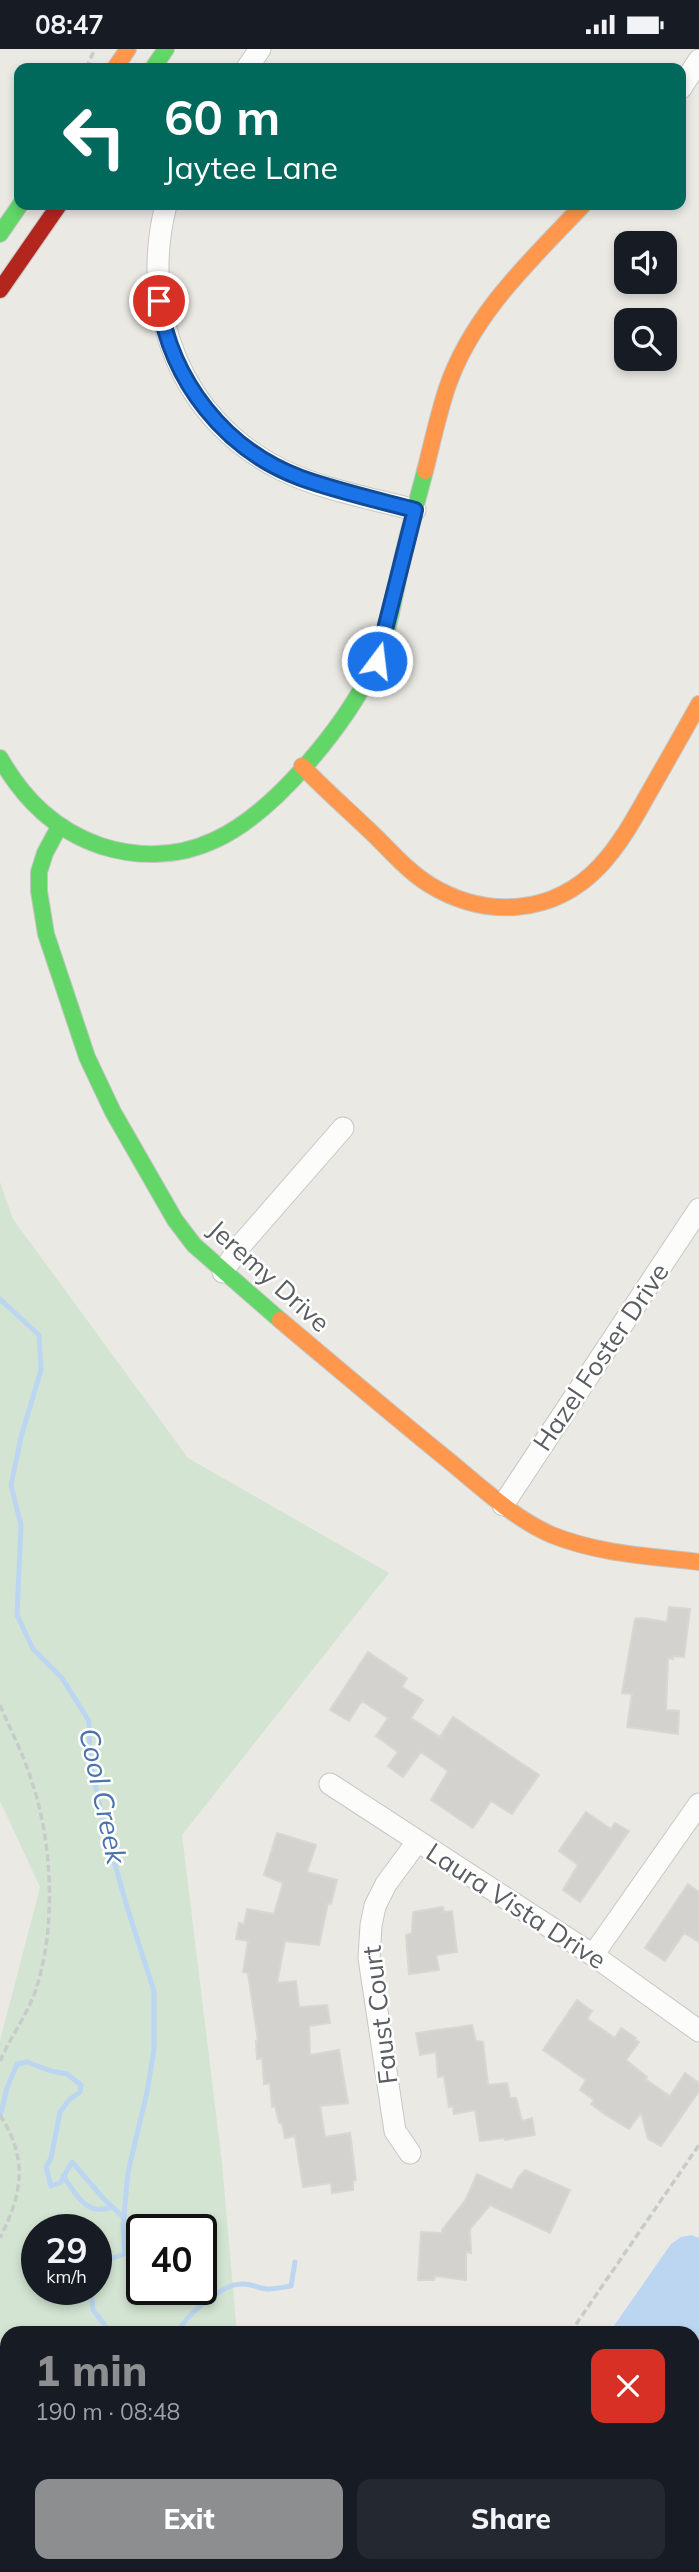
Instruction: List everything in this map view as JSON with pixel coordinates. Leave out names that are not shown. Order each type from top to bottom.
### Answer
[{"type":"street","points":[[686,80],[699,60]]},
{"type":"street","points":[[0,234],[17,210]]},
{"type":"street","points":[[0,291],[56,210]]},
{"type":"street","points":[[165,210],[158,241],[157,286],[162,317],[182,374],[214,420],[244,446],[290,473],[415,510]]},
{"type":"street","points":[[0,758],[20,792],[37,810],[59,827],[110,850],[138,854],[165,853],[221,838],[249,820],[302,766],[350,710],[377,661],[447,387],[474,332],[500,292],[578,210]]},
{"type":"street","points":[[302,766],[430,885],[479,906],[501,910],[526,908],[554,899],[577,887],[598,869],[621,842],[699,704]]},
{"type":"street","name":"Jeremy Drive","points":[[59,827],[45,853],[39,872],[41,911],[46,934],[88,1057],[113,1112],[175,1220],[194,1245],[503,1505],[551,1534],[584,1546],[699,1562]]},
{"type":"street","points":[[223,1272],[240,1246],[343,1128]]},
{"type":"street","name":"Hazel Foster Drive","points":[[503,1505],[699,1209]]},
{"type":"street","name":"Laura Vista Drive","points":[[330,1784],[593,1955],[699,2031]]},
{"type":"street","points":[[593,1955],[699,1804]]},
{"type":"street","name":"Faust Court","points":[[410,2153],[395,2131],[369,1958],[371,1924],[376,1906],[386,1884],[417,1842]]},
{"type":"path","points":[[0,1705],[34,1790],[46,1845],[49,1885],[44,1958],[34,1993],[0,2061]]},
{"type":"path","points":[[0,2115],[17,2148],[20,2169],[16,2196],[0,2238]]},
{"type":"path","points":[[575,2326],[699,2145]]},
{"type":"green space","points":[[0,1182],[13,1219],[188,1458],[389,1573],[182,1835],[222,2163],[236,2326],[0,2326],[0,2041],[40,1887],[0,1801]]},
{"type":"water","points":[[691,2235],[699,2238],[699,2326],[614,2326],[671,2244],[681,2237]]},
{"type":"building","points":[[669,1607],[690,1609],[684,1657],[668,1658],[666,1710],[679,1711],[678,1734],[627,1727],[632,1694],[622,1693],[635,1619],[667,1622]]},
{"type":"building","points":[[368,1652],[407,1678],[402,1687],[423,1700],[411,1718],[440,1737],[453,1717],[539,1775],[512,1814],[491,1801],[473,1828],[471,1827],[431,1800],[448,1771],[421,1752],[403,1777],[388,1766],[398,1752],[376,1736],[388,1718],[362,1701],[349,1721],[330,1710]]},
{"type":"building","points":[[586,1812],[611,1829],[615,1823],[629,1831],[580,1902],[563,1890],[578,1865],[559,1851]]},
{"type":"building","points":[[277,1833],[316,1845],[307,1872],[337,1880],[331,1904],[328,1903],[319,1945],[285,1941],[277,1983],[296,1981],[299,2007],[327,2005],[330,2023],[309,2026],[310,2055],[339,2050],[348,2103],[320,2106],[325,2137],[350,2133],[356,2180],[353,2181],[353,2190],[332,2193],[331,2183],[303,2187],[295,2136],[285,2138],[275,2106],[272,2107],[270,2083],[264,2084],[262,2058],[257,2059],[258,2041],[248,1973],[243,1972],[248,1941],[236,1939],[239,1923],[244,1924],[247,1909],[274,1914],[283,1883],[264,1875]]},
{"type":"building","points":[[688,1884],[699,1892],[699,1942],[684,1933],[665,1961],[645,1948]]},
{"type":"building","points":[[443,1907],[444,1912],[452,1911],[457,1952],[436,1955],[439,1970],[409,1974],[406,1935],[412,1933],[413,1912]]},
{"type":"building","points":[[577,2000],[592,2011],[587,2019],[615,2038],[621,2028],[636,2038],[639,2042],[626,2060],[647,2077],[645,2079],[670,2096],[685,2073],[699,2083],[699,2091],[661,2146],[648,2139],[641,2113],[629,2129],[606,2115],[591,2104],[594,2100],[580,2090],[586,2080],[543,2050]]},
{"type":"building","points":[[472,2025],[476,2041],[483,2042],[488,2085],[507,2083],[510,2098],[516,2098],[522,2121],[532,2118],[535,2135],[480,2141],[475,2110],[454,2114],[453,2106],[449,2107],[444,2076],[438,2077],[436,2052],[420,2055],[416,2033]]},
{"type":"building","points":[[525,2170],[570,2190],[550,2233],[490,2205],[470,2229],[471,2253],[466,2252],[466,2280],[435,2276],[434,2280],[418,2280],[421,2232],[442,2233],[466,2199],[477,2174],[512,2190]]},
{"type":"waterway","name":"Cool Creek","points":[[0,1299],[39,1335],[41,1370],[21,1437],[11,1485],[21,1525],[17,1615],[33,1649],[62,1678],[89,1721],[90,1761],[105,1829],[154,1991],[154,2049],[128,2172],[123,2227],[125,2254],[112,2258]]},
{"type":"waterway","points":[[0,2118],[7,2088],[17,2064],[27,2062],[67,2074],[81,2085],[80,2092],[69,2100],[60,2112],[51,2158],[46,2167],[51,2186],[60,2183],[72,2162],[124,2218]]},
{"type":"waterway","points":[[63,2176],[88,2206],[95,2209],[112,2207]]},
{"type":"waterway","name":"Cool Creek","points":[[182,2326],[205,2302],[233,2285],[245,2284],[269,2289],[291,2286],[295,2262]]},
{"type":"waterway","name":"Cool Creek","points":[[93,2305],[93,2310],[106,2326]]},
{"type":"traffic: fast","points":[[156,63],[166,49]]},
{"type":"traffic: fast","points":[[0,234],[17,210]]},
{"type":"traffic: fast","points":[[0,758],[19,787],[42,812],[69,831],[101,846],[130,853],[173,853],[201,846],[238,827],[262,809],[307,765],[346,714],[374,666],[387,629],[425,471]]},
{"type":"traffic: fast","points":[[59,827],[45,853],[39,872],[39,891],[46,934],[87,1057],[113,1112],[175,1220],[194,1245],[280,1320]]},
{"type":"traffic: slow","points":[[118,63],[128,49]]},
{"type":"traffic: slow","points":[[425,471],[447,388],[471,336],[505,289],[578,210]]},
{"type":"traffic: slow","points":[[302,766],[406,867],[430,885],[451,896],[474,903],[518,907],[561,895],[581,883],[599,867],[631,824],[699,704]]},
{"type":"traffic: slow","points":[[280,1320],[485,1491],[538,1528],[570,1541],[606,1550],[699,1562]]},
{"type":"traffic: jam","points":[[0,290],[56,210]]},
{"type":"route","points":[[159,301],[182,374],[214,420],[228,433],[263,459],[299,477],[415,510],[377,661]]}]
